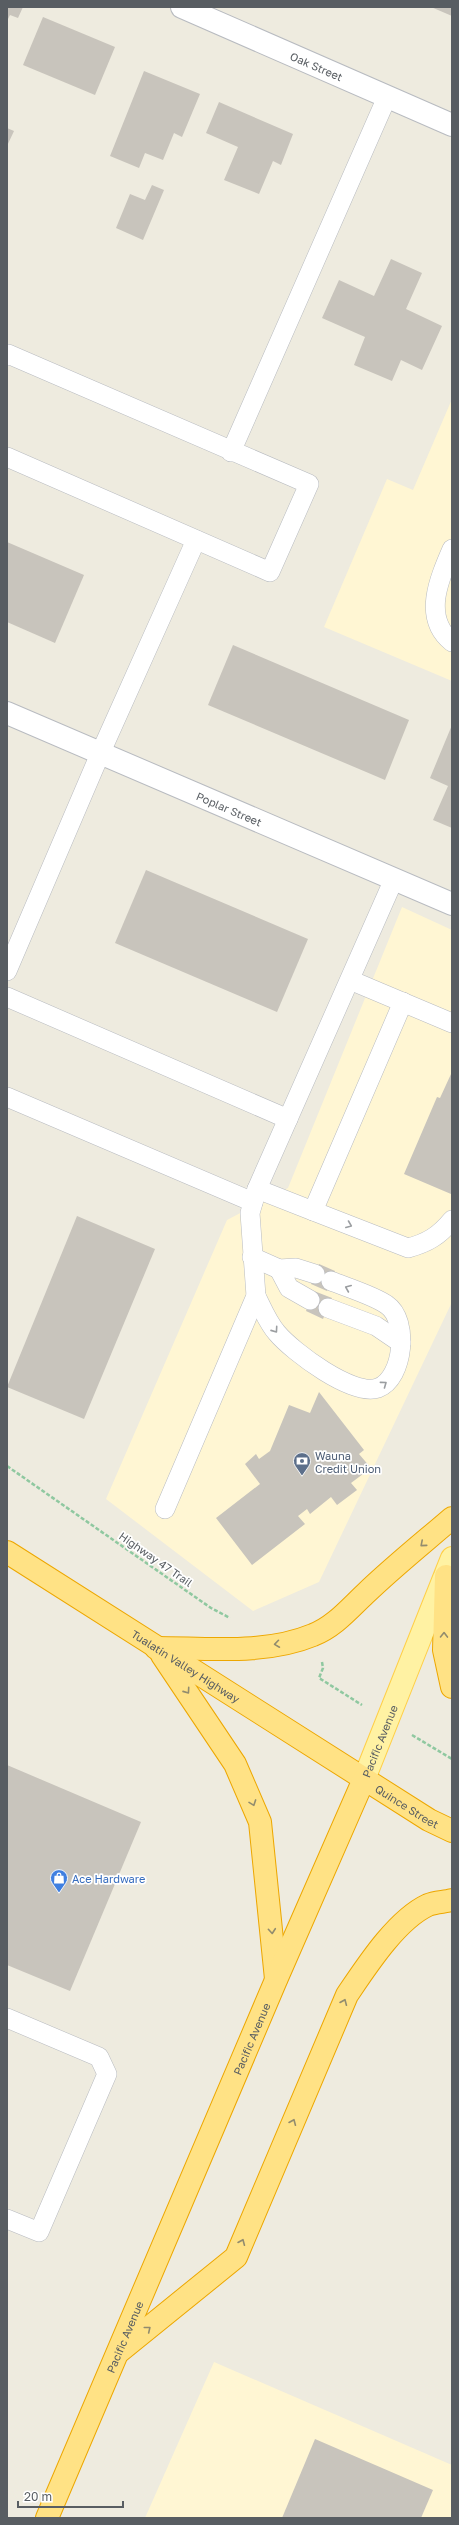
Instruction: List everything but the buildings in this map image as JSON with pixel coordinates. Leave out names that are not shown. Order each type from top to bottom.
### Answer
[{"type":"highway","points":[[156,1648],[241,1648],[291,1642],[314,1635],[343,1616],[364,1594],[452,1518]]},
{"type":"highway","name":"Tualatin Valley Highway","points":[[7,1552],[364,1779]]},
{"type":"highway","points":[[449,1567],[444,1650],[452,1687]]},
{"type":"highway","points":[[156,1648],[235,1764],[260,1822],[276,1980]]},
{"type":"highway","name":"Quince Street","points":[[364,1779],[429,1820],[452,1831]]},
{"type":"highway","name":"Pacific Avenue","points":[[47,2518],[276,1980],[364,1779]]},
{"type":"highway","points":[[117,2353],[236,2257],[346,1995],[371,1959],[401,1926],[428,1905],[452,1900]]},
{"type":"main road","name":"Pacific Avenue","points":[[364,1779],[449,1567]]},
{"type":"street","name":"Oak Street","points":[[182,7],[452,125]]},
{"type":"street","name":"Poplar Street","points":[[7,713],[452,904]]},
{"type":"lane","points":[[231,452],[387,97]]},
{"type":"lane","points":[[7,356],[8,354],[231,452],[309,484],[270,572],[7,457]]},
{"type":"lane","points":[[7,970],[100,754],[196,540]]},
{"type":"lane","points":[[452,549],[439,580],[435,618],[443,635],[452,642]]},
{"type":"lane","points":[[252,1258],[279,1269],[296,1268],[323,1277],[388,1305],[399,1324],[401,1343],[395,1368],[390,1379],[379,1388],[366,1390],[345,1384],[294,1349],[276,1333],[256,1296],[252,1258],[250,1213],[255,1196],[288,1119],[394,879]]},
{"type":"lane","points":[[350,980],[452,1023]]},
{"type":"lane","points":[[7,997],[288,1119]]},
{"type":"lane","points":[[313,1211],[403,1002]]},
{"type":"lane","points":[[7,1097],[255,1196],[313,1211],[408,1248],[424,1244],[441,1234],[452,1220]]},
{"type":"lane","points":[[279,1269],[289,1288],[310,1300]]},
{"type":"lane","points":[[165,1509],[256,1296]]},
{"type":"lane","points":[[328,1308],[376,1326],[401,1343]]},
{"type":"lane","points":[[7,2018],[99,2057],[107,2074],[39,2232],[7,2219]]},
{"type":"path","name":"Highway 47 Trail","points":[[7,1466],[211,1608],[235,1621]]},
{"type":"shaded area","points":[[452,399],[452,681],[324,627],[387,479],[413,490]]},
{"type":"shaded area","points":[[402,907],[452,930],[452,1302],[319,1582],[253,1611],[106,1499],[227,1220],[288,1188]]},
{"type":"shaded area","points":[[214,2362],[452,2465],[452,2518],[145,2518]]},
{"type":"place","name":"Wauna Credit Union","points":[[302,1476]]},
{"type":"place","name":"Ace Hardware","points":[[59,1893]]}]
